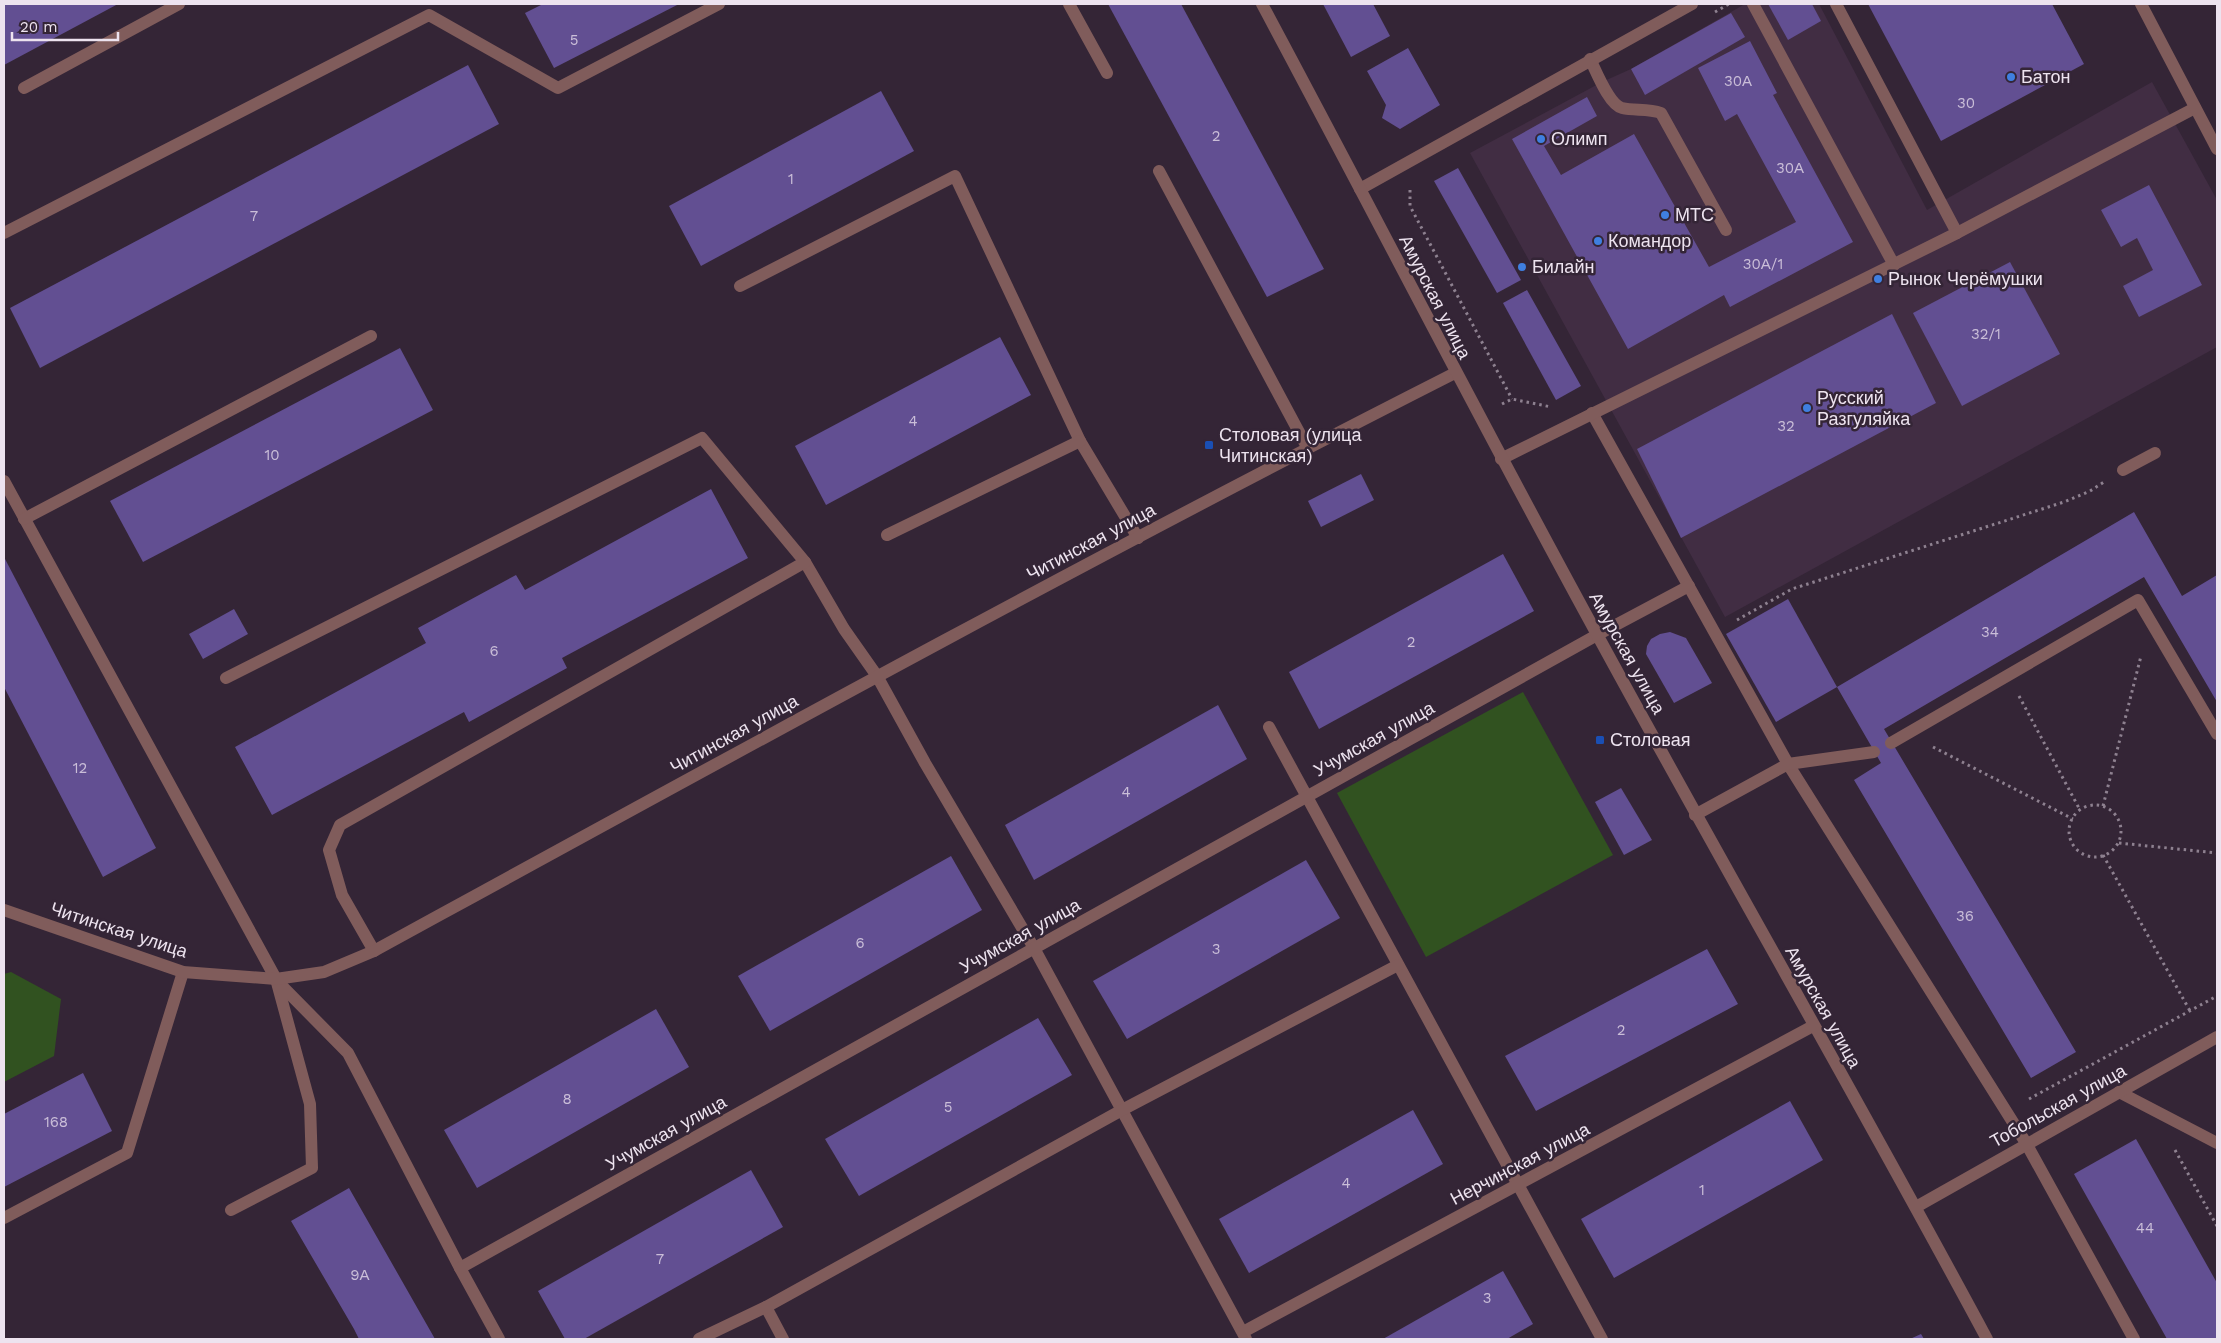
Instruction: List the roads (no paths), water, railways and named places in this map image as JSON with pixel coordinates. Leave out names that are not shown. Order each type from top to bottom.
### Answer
[{"type":"street","points":[[24,88],[179,4]]},
{"type":"street","points":[[4,233],[429,15],[558,88],[719,4]]},
{"type":"street","points":[[1069,4],[1107,73]]},
{"type":"street","name":"Амурская улица","points":[[1262,4],[1501,459],[1695,815],[1916,1207],[1987,1339]]},
{"type":"street","points":[[1360,189],[1590,59],[1692,4]]},
{"type":"street","points":[[1753,4],[1894,265]]},
{"type":"street","points":[[1836,4],[1957,233]]},
{"type":"street","points":[[2140,4],[2217,149]]},
{"type":"street","points":[[1590,59],[1613,103],[1621,108],[1653,110],[1662,113],[1726,230]]},
{"type":"street","points":[[1501,459],[1894,265],[2195,108]]},
{"type":"street","points":[[1159,171],[1307,447]]},
{"type":"street","points":[[740,286],[955,176],[1080,441],[1138,538]]},
{"type":"street","points":[[24,519],[371,336]]},
{"type":"street","name":"Читинская улица","points":[[4,910],[183,972],[276,979],[324,972],[374,951],[877,676],[1307,447],[1455,372]]},
{"type":"street","points":[[1592,413],[1788,764],[2026,1143],[2134,1339]]},
{"type":"street","points":[[226,678],[702,438],[805,562],[844,629],[877,676],[930,771],[1034,948],[1244,1336]]},
{"type":"street","points":[[887,535],[1080,441]]},
{"type":"street","points":[[2123,470],[2155,453]]},
{"type":"street","points":[[4,481],[276,979],[310,1104],[312,1168],[231,1210]]},
{"type":"street","points":[[374,951],[342,895],[329,850],[340,825],[805,562]]},
{"type":"street","name":"Учумская улица","points":[[460,1268],[1597,634],[1689,586]]},
{"type":"street","points":[[1891,743],[2138,600],[2217,734]]},
{"type":"street","points":[[1269,727],[1602,1339]]},
{"type":"street","points":[[1695,815],[1788,764],[1874,752]]},
{"type":"street","points":[[699,1339],[766,1307],[1122,1110],[1398,965]]},
{"type":"street","points":[[4,1218],[127,1153],[183,972]]},
{"type":"street","points":[[276,979],[348,1053],[499,1339]]},
{"type":"street","name":"Нерчинская улица","points":[[1244,1336],[1518,1185],[1813,1026]]},
{"type":"street","name":"Тобольская улица","points":[[1916,1207],[2026,1143],[2217,1037]]},
{"type":"street","points":[[2119,1092],[2217,1143]]},
{"type":"street","points":[[766,1307],[783,1339]]},
{"type":"place","name":"Батон","points":[[2011,77]]},
{"type":"place","name":"Олимп","points":[[1541,139]]},
{"type":"place","name":"МТС","points":[[1665,215]]},
{"type":"place","name":"Командор","points":[[1598,241]]},
{"type":"place","name":"Билайн","points":[[1522,267]]},
{"type":"place","name":"Рынок Черёмушки","points":[[1878,279]]},
{"type":"place","name":"Русский Разгуляйка","points":[[1807,408]]},
{"type":"place","name":"Столовая (улица Читинская)","points":[[1209,445]]},
{"type":"place","name":"Столовая","points":[[1600,740]]}]
